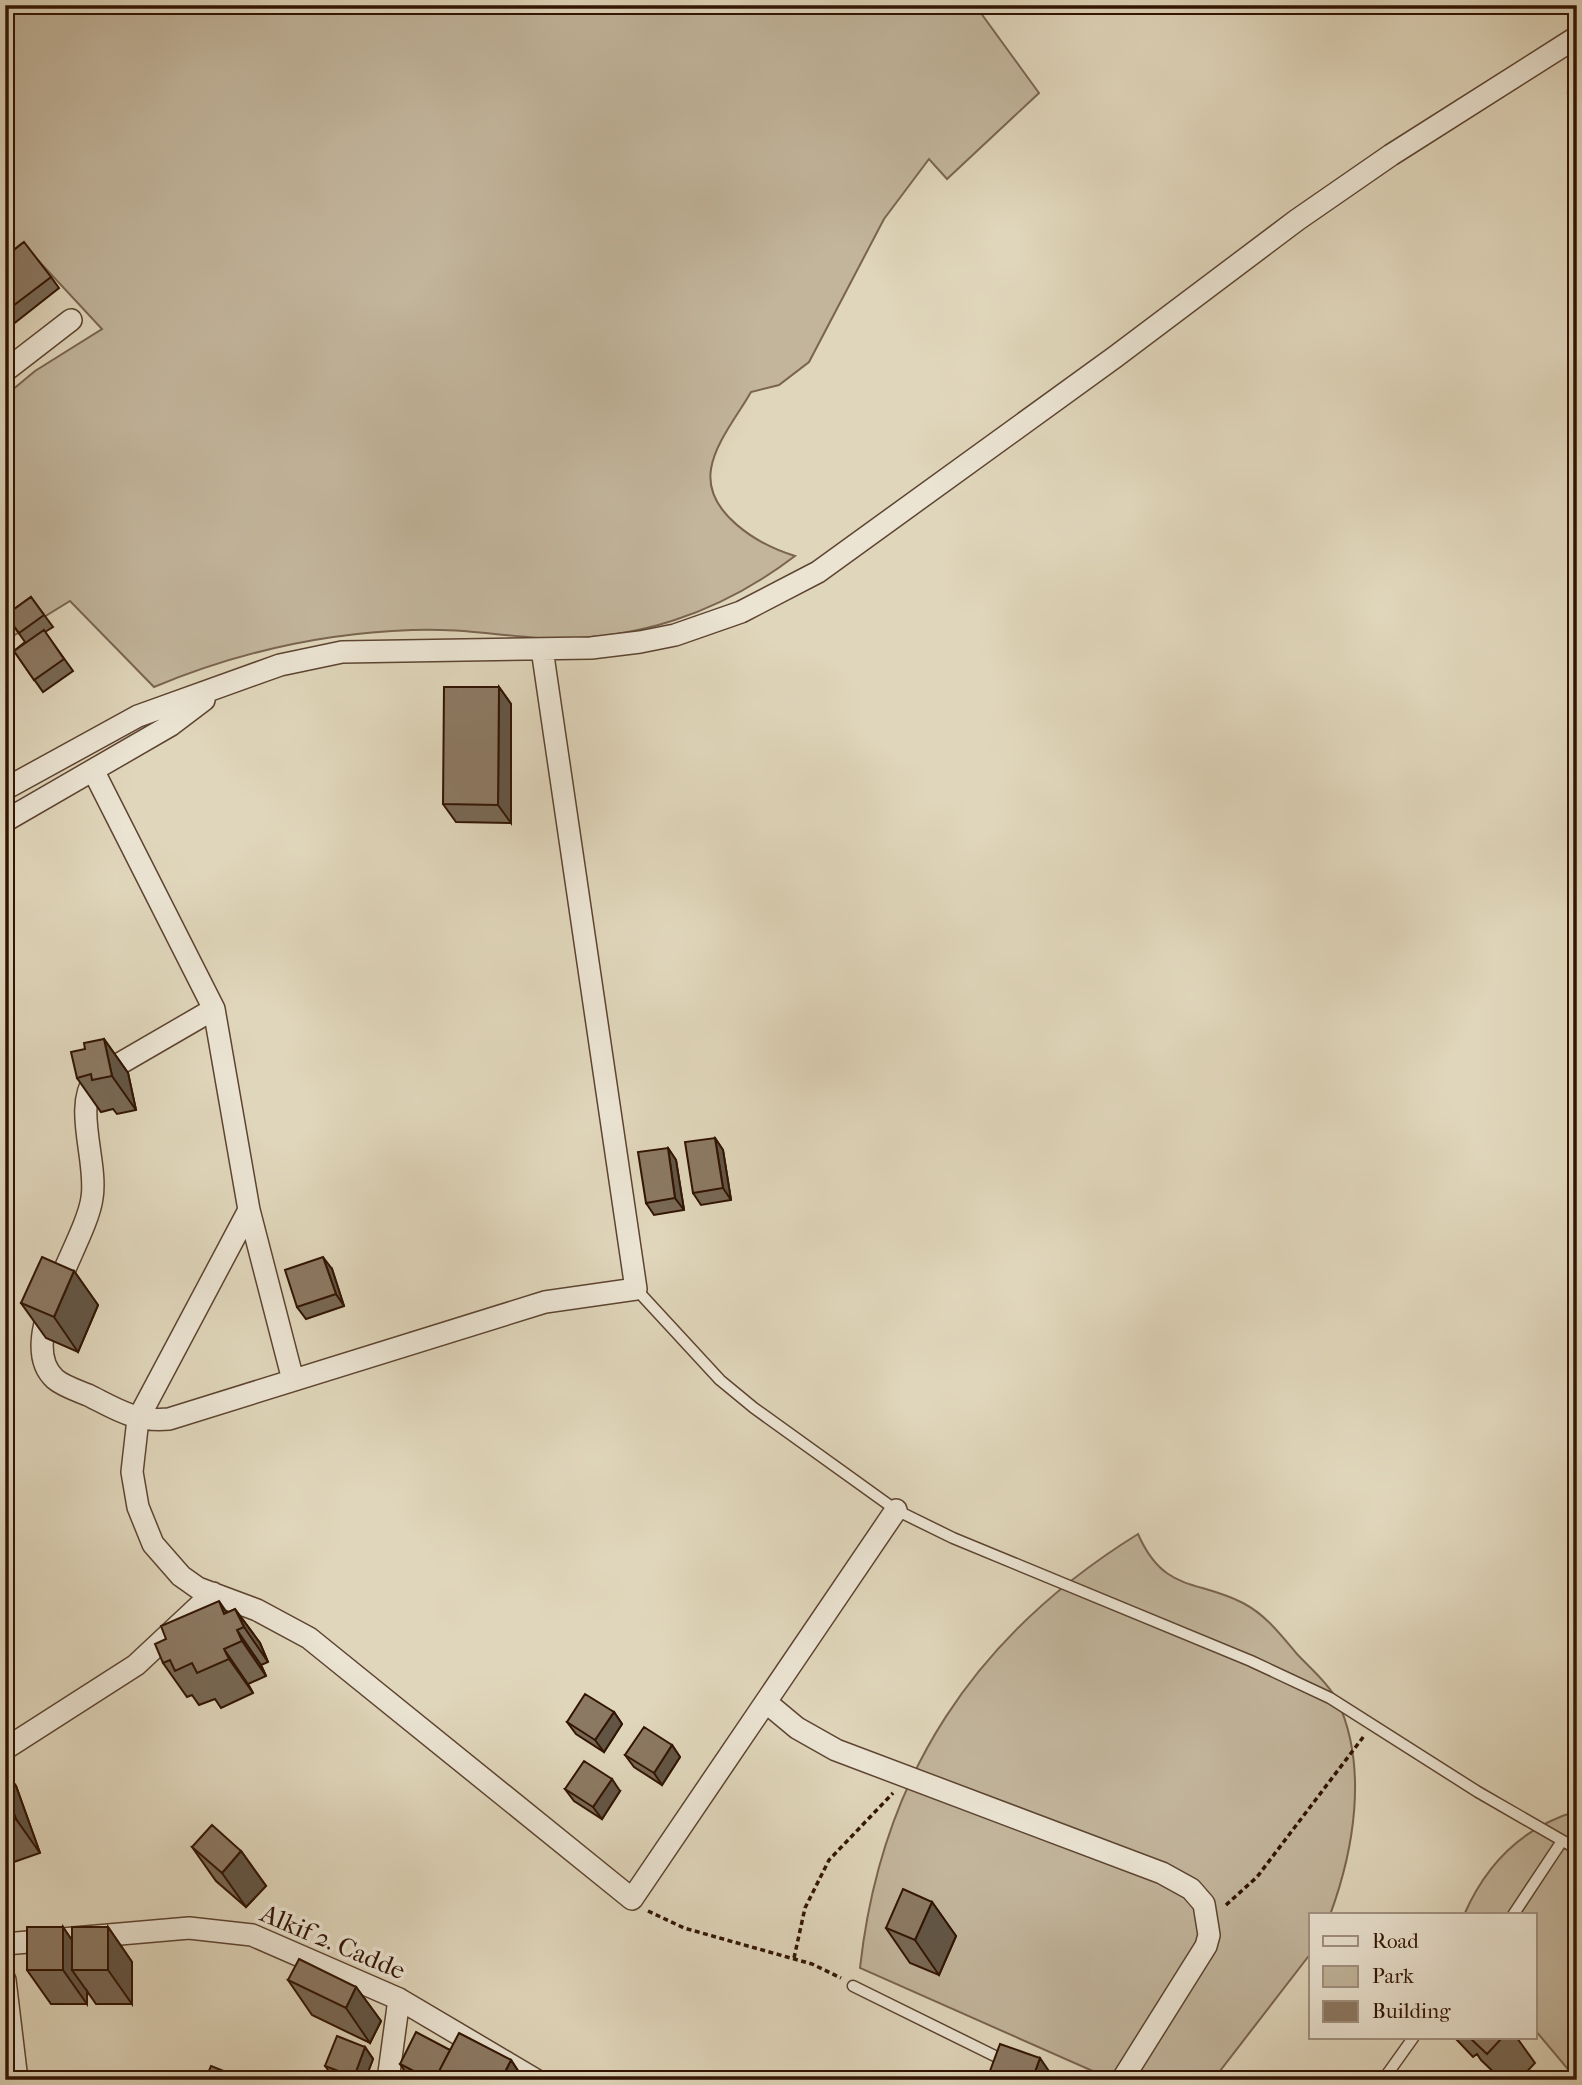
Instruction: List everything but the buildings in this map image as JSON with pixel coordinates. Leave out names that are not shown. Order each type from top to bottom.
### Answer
[{"type":"street","points":[[5,789],[138,716],[280,665],[342,652],[616,646],[675,635],[741,612],[793,587],[1115,357],[1297,220],[1402,148],[1577,37]]},
{"type":"street","points":[[5,371],[71,320]]},
{"type":"street","points":[[214,1009],[95,1078],[89,1086],[85,1101],[93,1169],[92,1199],[84,1228],[42,1329],[45,1359],[54,1379],[138,1419],[181,1416],[545,1302],[636,1289],[542,649]]},
{"type":"street","points":[[5,821],[171,724],[220,688]]},
{"type":"street","points":[[93,770],[214,1009],[249,1210],[293,1380]]},
{"type":"street","points":[[249,1210],[138,1419],[132,1472],[144,1525],[153,1544],[181,1576],[198,1588],[283,1623],[333,1656],[632,1899],[896,1510]]},
{"type":"street","points":[[5,1749],[136,1665],[213,1593]]},
{"type":"street","points":[[767,1703],[816,1740],[1161,1873],[1191,1889],[1208,1913],[1206,1946],[1122,2080]]},
{"type":"street","name":"Alkif 2. Cadde","points":[[5,1944],[189,1928],[235,1931],[269,1940],[399,1999],[536,2080]]},
{"type":"street","points":[[5,1980],[17,2080]]},
{"type":"street","points":[[388,2080],[399,1999]]},
{"type":"lane","points":[[636,1289],[688,1349],[728,1387],[896,1510],[963,1542],[1293,1679],[1373,1723],[1478,1792],[1577,1849]]},
{"type":"lane","points":[[1514,1913],[1562,1841]]},
{"type":"lane","points":[[853,1986],[1022,2069]]},
{"type":"lane","points":[[1383,2080],[1412,2039]]},
{"type":"path","points":[[1208,1913],[1223,1907],[1248,1888],[1373,1723]]},
{"type":"path","points":[[794,1958],[805,1908],[829,1860],[908,1777]]},
{"type":"path","points":[[632,1899],[655,1915],[684,1928],[794,1958],[834,1973],[853,1986]]},
{"type":"green space","points":[[5,5],[975,5],[1039,93],[947,179],[929,159],[884,219],[809,362],[779,385],[751,392],[722,439],[711,469],[711,485],[716,500],[737,525],[751,535],[795,556],[766,576],[737,594],[674,620],[608,635],[538,638],[428,630],[345,635],[249,654],[154,687],[70,601],[5,641],[5,396],[35,371],[102,329],[22,243],[5,257]]},
{"type":"green space","points":[[1138,1534],[1148,1553],[1170,1575],[1243,1603],[1259,1613],[1325,1683],[1338,1702],[1347,1727],[1353,1754],[1354,1809],[1346,1864],[1331,1913],[1309,1913],[1309,1956],[1213,2080],[1113,2080],[860,1968],[871,1898],[889,1833],[914,1773],[946,1717],[984,1665],[1029,1617],[1080,1574]]},
{"type":"green space","points":[[1577,1811],[1577,2080],[1536,2031],[1536,1913],[1465,1913],[1483,1879],[1508,1850],[1523,1837]]}]
